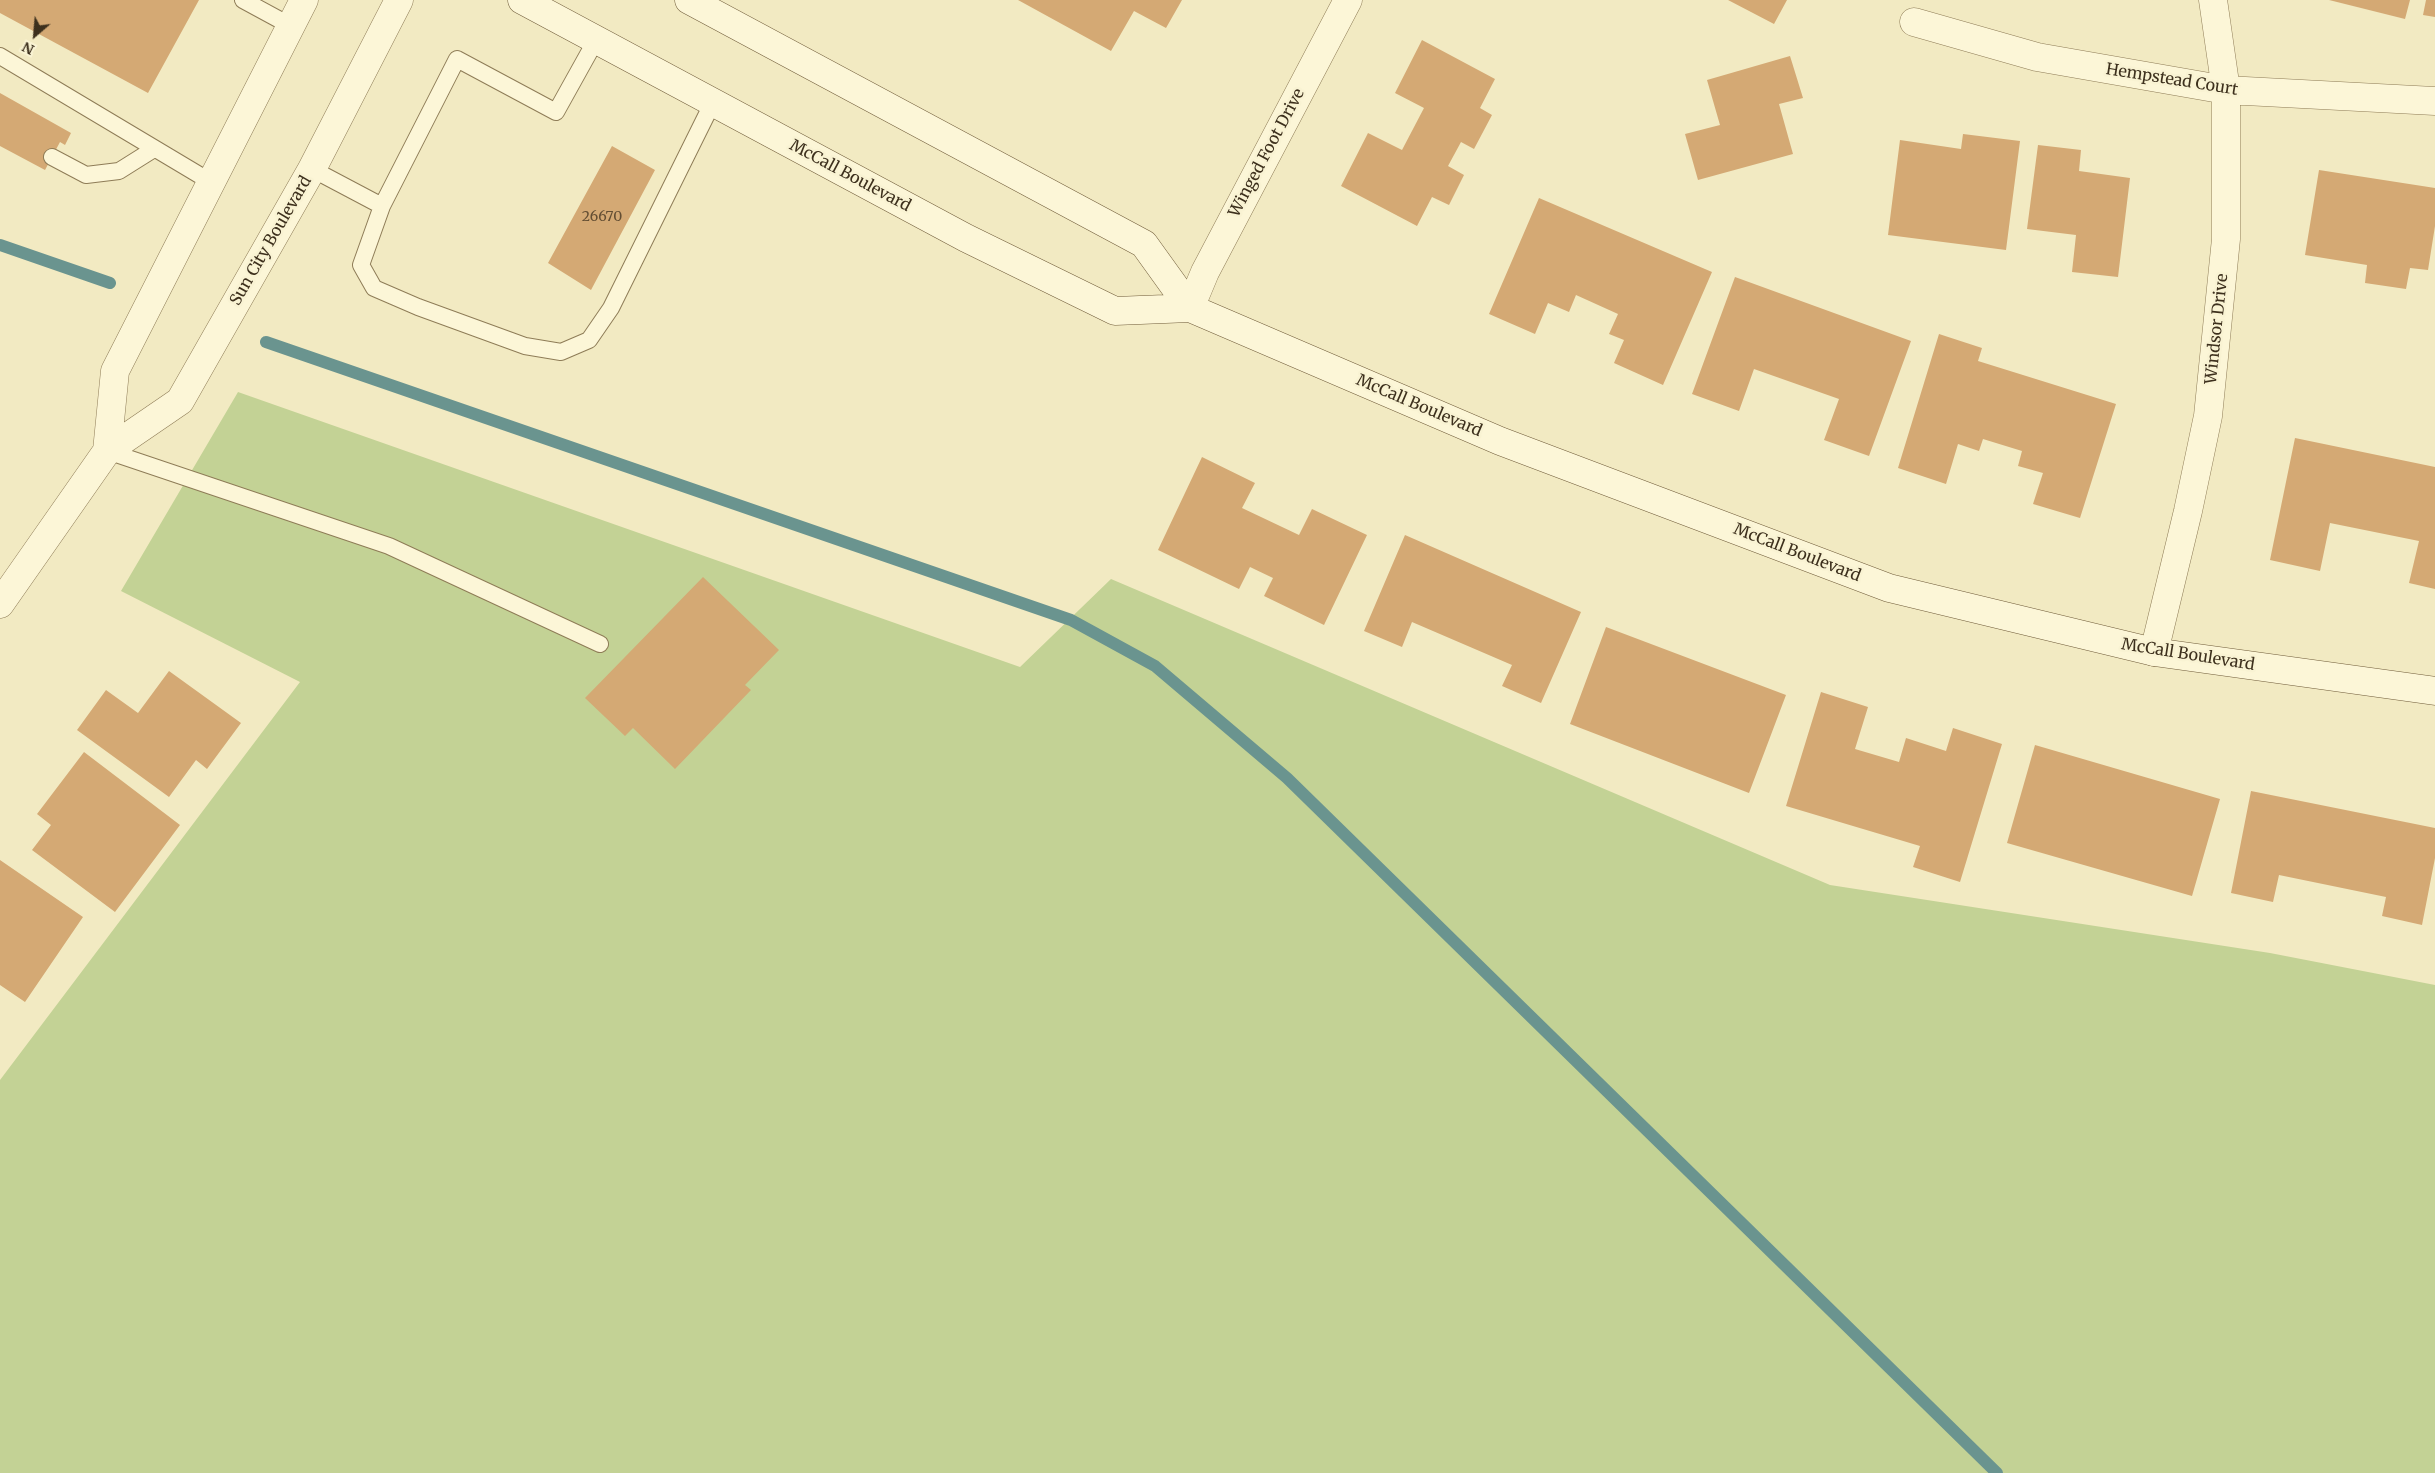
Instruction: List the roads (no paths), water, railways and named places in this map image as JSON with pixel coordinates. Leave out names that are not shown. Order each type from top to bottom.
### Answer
[{"type":"street","name":"Sun City Boulevard","points":[[107,451],[115,371],[304,0]]},
{"type":"street","name":"Sun City Boulevard","points":[[0,604],[107,451],[180,401],[312,169],[399,0]]},
{"type":"street","name":"McCall Boulevard","points":[[522,0],[966,238],[1115,311],[1190,308],[1500,441],[1889,588],[2154,652],[2435,691]]},
{"type":"street","points":[[689,0],[1144,244],[1190,308]]},
{"type":"street","name":"Winged Foot Drive","points":[[1190,308],[1205,272],[1348,0]]},
{"type":"street","name":"Windsor Drive","points":[[2154,652],[2188,511],[2208,416],[2226,239],[2226,90],[2213,0]]},
{"type":"street","name":"Hempstead Court","points":[[1914,22],[2037,57],[2226,90],[2435,102]]},
{"type":"lane","points":[[243,0],[291,26]]},
{"type":"lane","points":[[596,40],[556,112],[457,59],[382,206],[361,265],[374,288],[418,307],[516,343],[561,352],[589,340],[611,308],[713,102]]},
{"type":"lane","points":[[0,56],[211,182]]},
{"type":"lane","points":[[52,157],[86,175],[119,171],[154,149]]},
{"type":"lane","points":[[312,169],[382,206]]},
{"type":"lane","points":[[107,451],[389,546],[600,644]]},
{"type":"waterway","points":[[0,245],[110,283]]},
{"type":"waterway","points":[[266,342],[1071,620],[1155,666],[1287,778],[1997,1473]]}]
